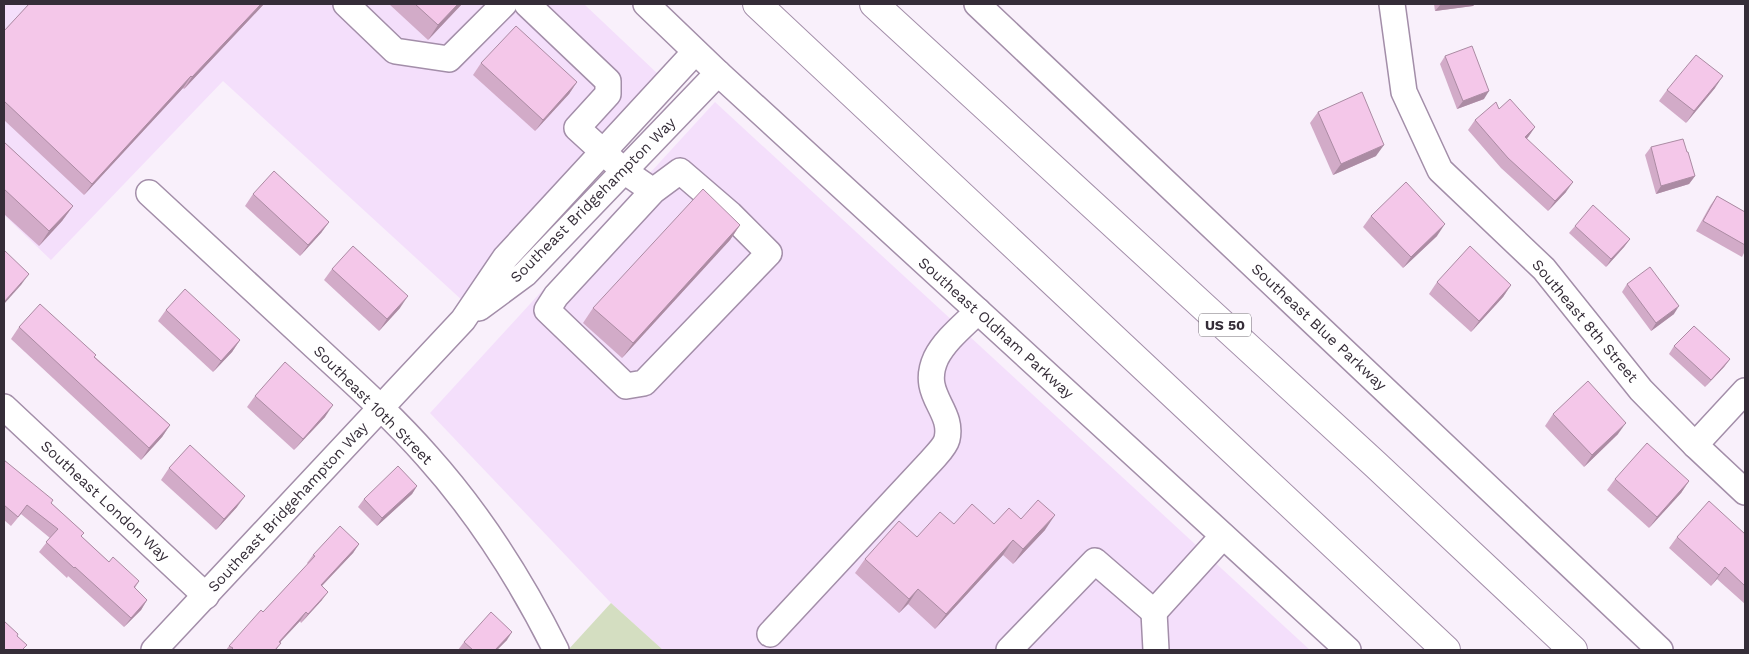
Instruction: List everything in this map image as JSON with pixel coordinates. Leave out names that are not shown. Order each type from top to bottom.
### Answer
[{"type":"highway","points":[[757,4],[1446,650]]},
{"type":"highway","name":"US 50","points":[[874,4],[1376,465],[1573,650]]},
{"type":"street","points":[[346,4],[395,51],[449,60],[522,4],[608,82],[608,94],[577,128],[624,171],[653,191]]},
{"type":"street","name":"Southeast Oldham Parkway","points":[[646,4],[695,52],[1348,650]]},
{"type":"street","name":"Southeast Blue Parkway","points":[[977,4],[1660,650]]},
{"type":"street","name":"Southeast 8th Street","points":[[1392,4],[1404,92],[1440,170],[1544,269],[1641,390],[1745,492]]},
{"type":"street","name":"Southeast Bridgehampton Way","points":[[154,650],[463,320],[505,258],[695,52]]},
{"type":"street","name":"Southeast Bridgehampton Way","points":[[463,320],[524,274],[718,73]]},
{"type":"street","points":[[680,172],[730,214],[769,253],[644,383],[626,386],[547,310],[556,296],[653,191],[680,172]]},
{"type":"street","name":"Southeast 10th Street","points":[[149,193],[381,408],[427,456],[481,523],[505,558],[533,604],[556,650]]},
{"type":"street","points":[[770,634],[931,461],[947,441],[948,426],[933,393],[931,376],[935,360],[941,348],[978,311]]},
{"type":"street","points":[[1695,445],[1745,391]]},
{"type":"street","name":"Southeast London Way","points":[[4,407],[206,596]]},
{"type":"street","points":[[1156,650],[1154,612],[1223,536]]},
{"type":"street","points":[[1009,650],[1095,561],[1154,612]]},
{"type":"shaded area","points":[[4,4],[584,4],[659,75],[464,302],[223,81],[51,260],[4,215]]},
{"type":"shaded area","points":[[715,102],[1310,650],[663,650],[611,603],[430,413]]},
{"type":"green space","points":[[611,603],[663,650],[568,650]]},
{"type":"building","points":[[29,4],[261,4],[191,76],[92,184],[4,101],[4,31]]},
{"type":"building","points":[[415,4],[458,4],[438,25]]},
{"type":"building","points":[[516,26],[577,82],[543,120],[481,63]]},
{"type":"building","points":[[1472,46],[1489,91],[1463,101],[1445,56]]},
{"type":"building","points":[[1696,55],[1723,76],[1694,111],[1667,90]]},
{"type":"building","points":[[1362,92],[1384,145],[1341,164],[1318,112]]},
{"type":"building","points":[[1510,99],[1535,127],[1525,137],[1573,182],[1555,201],[1508,158],[1475,120],[1496,102],[1499,109]]},
{"type":"building","points":[[1683,139],[1695,176],[1661,186],[1651,147]]},
{"type":"building","points":[[4,142],[73,206],[49,231],[4,189]]},
{"type":"building","points":[[274,171],[329,222],[308,245],[253,194]]},
{"type":"building","points":[[1406,182],[1445,224],[1411,257],[1371,216]]},
{"type":"building","points":[[703,189],[740,225],[633,343],[593,308]]},
{"type":"building","points":[[1717,196],[1745,212],[1745,245],[1703,221]]},
{"type":"building","points":[[1593,205],[1630,239],[1611,259],[1575,226]]},
{"type":"building","points":[[353,246],[408,296],[387,319],[332,269]]},
{"type":"building","points":[[1470,246],[1511,285],[1479,321],[1437,282]]},
{"type":"building","points":[[4,250],[29,274],[4,302]]},
{"type":"building","points":[[1650,267],[1679,306],[1656,323],[1627,284]]},
{"type":"building","points":[[185,289],[240,340],[221,361],[166,310]]},
{"type":"building","points":[[40,304],[96,355],[94,357],[170,425],[149,448],[19,327]]},
{"type":"building","points":[[1694,326],[1730,359],[1711,380],[1674,346]]},
{"type":"building","points":[[285,362],[333,405],[303,439],[255,396]]},
{"type":"building","points":[[1588,381],[1626,423],[1592,455],[1553,414]]},
{"type":"building","points":[[1647,443],[1689,481],[1657,517],[1615,479]]},
{"type":"building","points":[[190,445],[245,496],[224,519],[169,468]]},
{"type":"building","points":[[4,460],[53,500],[51,503],[84,533],[81,536],[109,562],[113,557],[139,581],[134,587],[147,600],[131,618],[46,542],[58,529],[27,505],[18,517],[4,505]]},
{"type":"building","points":[[398,466],[417,486],[382,518],[364,499]]},
{"type":"building","points":[[1038,500],[1055,515],[1023,549],[1013,540],[946,614],[918,589],[909,599],[865,559],[899,521],[917,537],[940,512],[954,524],[972,504],[994,524],[1009,508],[1021,519]]},
{"type":"building","points":[[1709,501],[1745,534],[1745,586],[1725,567],[1719,575],[1677,537]]},
{"type":"building","points":[[340,526],[359,544],[321,585],[328,592],[308,614],[306,612],[279,642],[281,643],[275,650],[231,650],[233,648],[229,646],[261,610],[263,612],[315,556],[313,555]]},
{"type":"building","points":[[491,612],[512,632],[495,650],[473,650],[464,642]]},
{"type":"building","points":[[4,621],[27,645],[23,649],[25,650],[4,650]]}]
